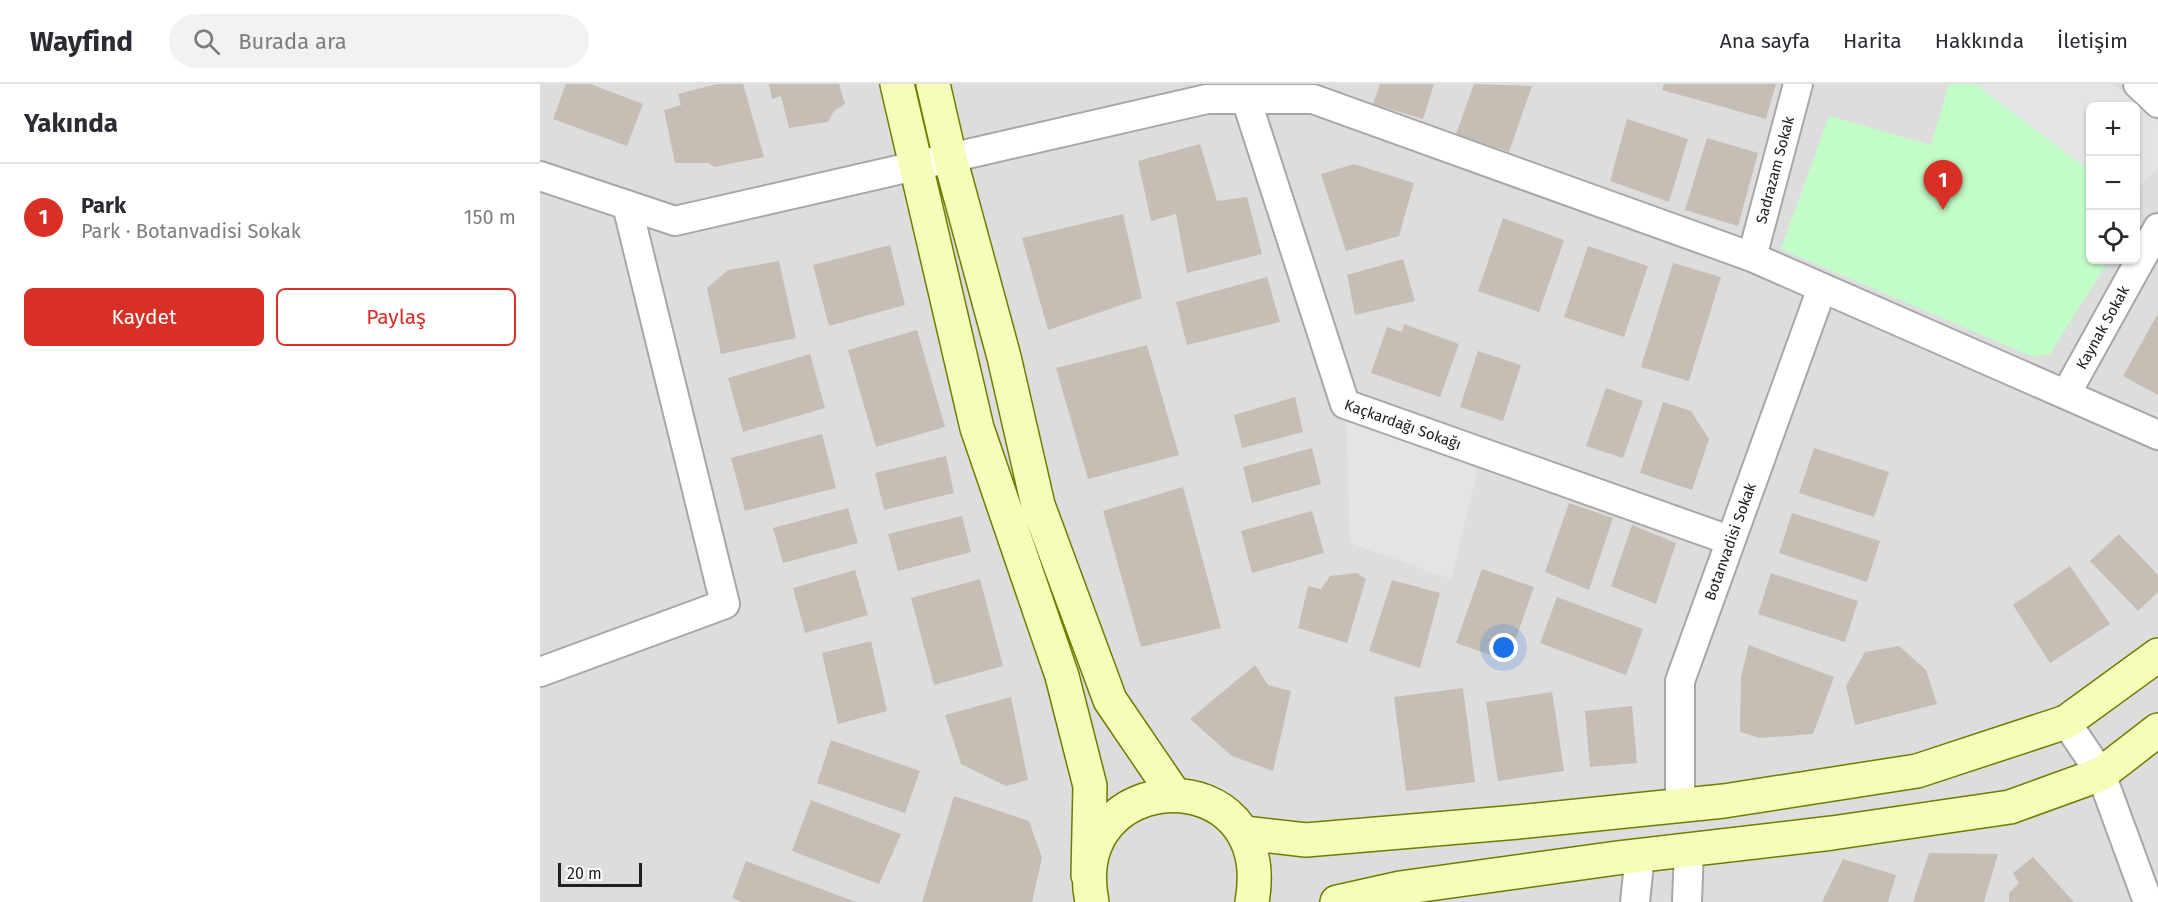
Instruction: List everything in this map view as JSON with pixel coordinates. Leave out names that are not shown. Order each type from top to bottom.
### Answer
[{"type":"main road","points":[[897,84],[977,428],[1062,676],[1090,786],[1090,888]]},
{"type":"main road","points":[[933,84],[950,158],[1004,357],[1038,505],[1110,700],[1174,794]]},
{"type":"main road","points":[[1244,834],[1306,840],[1680,805],[1917,771],[2066,722],[2158,655]]},
{"type":"main road","points":[[1337,902],[1400,888],[1640,855],[1832,833],[2010,807],[2101,774],[2158,730]]},
{"type":"main road","points":[[1090,888],[1093,849],[1106,827],[1125,809],[1148,797],[1174,794],[1201,799],[1225,812],[1244,834],[1253,855],[1256,879],[1252,902]]},
{"type":"street","name":"Sadrazam Sokak","points":[[1752,257],[1798,84]]},
{"type":"street","points":[[2138,84],[2158,103]]},
{"type":"street","points":[[540,176],[675,221],[1207,99],[1246,99],[1316,92],[1752,257],[2158,435]]},
{"type":"street","name":"Kaçkardağı Sokağı","points":[[1246,99],[1345,404],[1729,540]]},
{"type":"street","points":[[540,672],[725,604],[627,206]]},
{"type":"street","name":"Kaynak Sokak","points":[[2066,394],[2158,228]]},
{"type":"street","name":"Botanvadisi Sokak","points":[[1680,805],[1680,681],[1729,540],[1822,288]]},
{"type":"street","points":[[2066,722],[2101,774],[2148,902]]},
{"type":"street","points":[[1687,902],[1689,849]]},
{"type":"street","points":[[1635,902],[1640,855]]},
{"type":"shaded area","points":[[540,84],[2158,84],[2158,902],[540,902]]},
{"type":"shaded area","points":[[1976,84],[2113,84],[2135,102],[2086,102],[2086,168]]},
{"type":"shaded area","points":[[2140,106],[2158,121],[2158,168],[2140,187]]},
{"type":"shaded area","points":[[1346,415],[1480,461],[1451,579],[1350,543]]},
{"type":"green space","points":[[1949,84],[1976,84],[2086,168],[2086,264],[2106,264],[2050,354],[2033,357],[1781,249],[1829,116],[1931,145]]},
{"type":"building","points":[[566,84],[590,84],[643,104],[627,146],[553,119]]},
{"type":"building","points":[[717,84],[743,84],[764,157],[714,167],[709,163],[675,163],[664,110],[681,105],[678,94]]},
{"type":"building","points":[[769,84],[839,84],[845,104],[834,111],[828,122],[789,128],[781,96],[772,99]]},
{"type":"building","points":[[1380,84],[1434,84],[1423,119],[1373,104]]},
{"type":"building","points":[[1474,84],[1532,86],[1509,152],[1456,134]]},
{"type":"building","points":[[1664,84],[1776,84],[1766,119],[1662,90]]},
{"type":"building","points":[[1627,119],[1688,139],[1669,202],[1610,181]]},
{"type":"building","points":[[1707,138],[1758,153],[1738,226],[1685,210]]},
{"type":"building","points":[[1200,144],[1217,201],[1247,197],[1262,254],[1187,273],[1176,214],[1151,221],[1138,161]]},
{"type":"building","points":[[1354,164],[1414,183],[1399,236],[1346,251],[1321,174]]},
{"type":"building","points":[[1123,214],[1142,298],[1048,330],[1022,238]]},
{"type":"building","points":[[1503,218],[1564,240],[1539,312],[1478,291]]},
{"type":"building","points":[[890,245],[905,305],[829,326],[813,265]]},
{"type":"building","points":[[1588,246],[1648,266],[1624,337],[1564,317]]},
{"type":"building","points":[[1403,259],[1415,301],[1355,315],[1347,275]]},
{"type":"building","points":[[779,261],[796,338],[721,354],[707,288],[728,270]]},
{"type":"building","points":[[1673,263],[1721,277],[1689,381],[1641,367]]},
{"type":"building","points":[[1267,277],[1280,322],[1187,345],[1176,302]]},
{"type":"building","points":[[2158,316],[2158,395],[2123,376]]},
{"type":"building","points":[[1404,324],[1459,344],[1440,397],[1371,373],[1387,327],[1402,332]]},
{"type":"building","points":[[917,330],[945,427],[876,447],[848,350]]},
{"type":"building","points":[[1147,345],[1179,455],[1088,479],[1056,368]]},
{"type":"building","points":[[1478,351],[1521,365],[1503,421],[1460,407]]},
{"type":"building","points":[[810,354],[825,408],[743,432],[728,378]]},
{"type":"building","points":[[1606,388],[1643,401],[1623,458],[1586,446]]},
{"type":"building","points":[[1295,397],[1303,432],[1242,448],[1234,415]]},
{"type":"building","points":[[1663,402],[1691,411],[1709,439],[1692,490],[1640,473]]},
{"type":"building","points":[[822,434],[836,488],[745,511],[731,458]]},
{"type":"building","points":[[1312,448],[1321,484],[1252,503],[1243,467]]},
{"type":"building","points":[[1814,448],[1889,472],[1874,517],[1799,493]]},
{"type":"building","points":[[946,456],[954,493],[884,510],[875,473]]},
{"type":"building","points":[[1183,487],[1221,628],[1141,647],[1103,511]]},
{"type":"building","points":[[1569,503],[1613,518],[1589,590],[1545,572]]},
{"type":"building","points":[[848,508],[858,543],[783,563],[773,528]]},
{"type":"building","points":[[1312,511],[1324,553],[1252,573],[1241,531]]},
{"type":"building","points":[[1792,513],[1880,541],[1867,582],[1779,553]]},
{"type":"building","points":[[962,516],[971,552],[898,571],[888,534]]},
{"type":"building","points":[[1632,525],[1676,543],[1656,604],[1611,586]]},
{"type":"building","points":[[2119,534],[2158,575],[2158,592],[2138,611],[2090,561]]},
{"type":"building","points":[[2070,566],[2110,624],[2050,663],[2013,605]]},
{"type":"building","points":[[1482,569],[1534,587],[1508,661],[1456,643]]},
{"type":"building","points":[[855,570],[868,615],[805,633],[793,588]]},
{"type":"building","points":[[1357,573],[1366,579],[1347,643],[1298,628],[1308,586],[1321,589],[1330,576]]},
{"type":"building","points":[[1771,573],[1858,601],[1845,642],[1758,614]]},
{"type":"building","points":[[980,579],[1003,666],[934,685],[911,598]]},
{"type":"building","points":[[1392,580],[1440,593],[1420,668],[1369,651]]},
{"type":"building","points":[[1557,597],[1643,629],[1626,675],[1540,643]]},
{"type":"building","points":[[871,641],[887,711],[838,724],[822,653]]},
{"type":"building","points":[[1749,645],[1834,677],[1813,734],[1760,738],[1740,732],[1741,676]]},
{"type":"building","points":[[1899,646],[1926,670],[1937,704],[1855,725],[1846,686],[1865,652]]},
{"type":"building","points":[[1255,665],[1268,685],[1291,691],[1273,771],[1232,756],[1190,719]]},
{"type":"building","points":[[1463,688],[1475,782],[1406,791],[1394,697]]},
{"type":"building","points":[[1552,692],[1564,771],[1498,781],[1486,702]]},
{"type":"building","points":[[1011,697],[1028,780],[1006,786],[961,764],[945,715]]},
{"type":"building","points":[[1632,706],[1637,763],[1590,767],[1585,711]]},
{"type":"building","points":[[831,740],[920,771],[905,813],[817,783]]},
{"type":"building","points":[[954,796],[1029,821],[1042,858],[1032,902],[922,902]]},
{"type":"building","points":[[811,800],[901,834],[879,884],[792,851]]},
{"type":"building","points":[[1929,853],[1998,854],[1984,902],[1913,902]]},
{"type":"building","points":[[2033,857],[2074,902],[2009,902],[2009,893],[2019,883],[2013,873]]},
{"type":"building","points":[[1843,859],[1896,875],[1888,902],[1822,902]]},
{"type":"building","points":[[746,861],[856,902],[741,902],[732,898]]},
{"type":"place","name":"Park","points":[[1943,210]]}]
